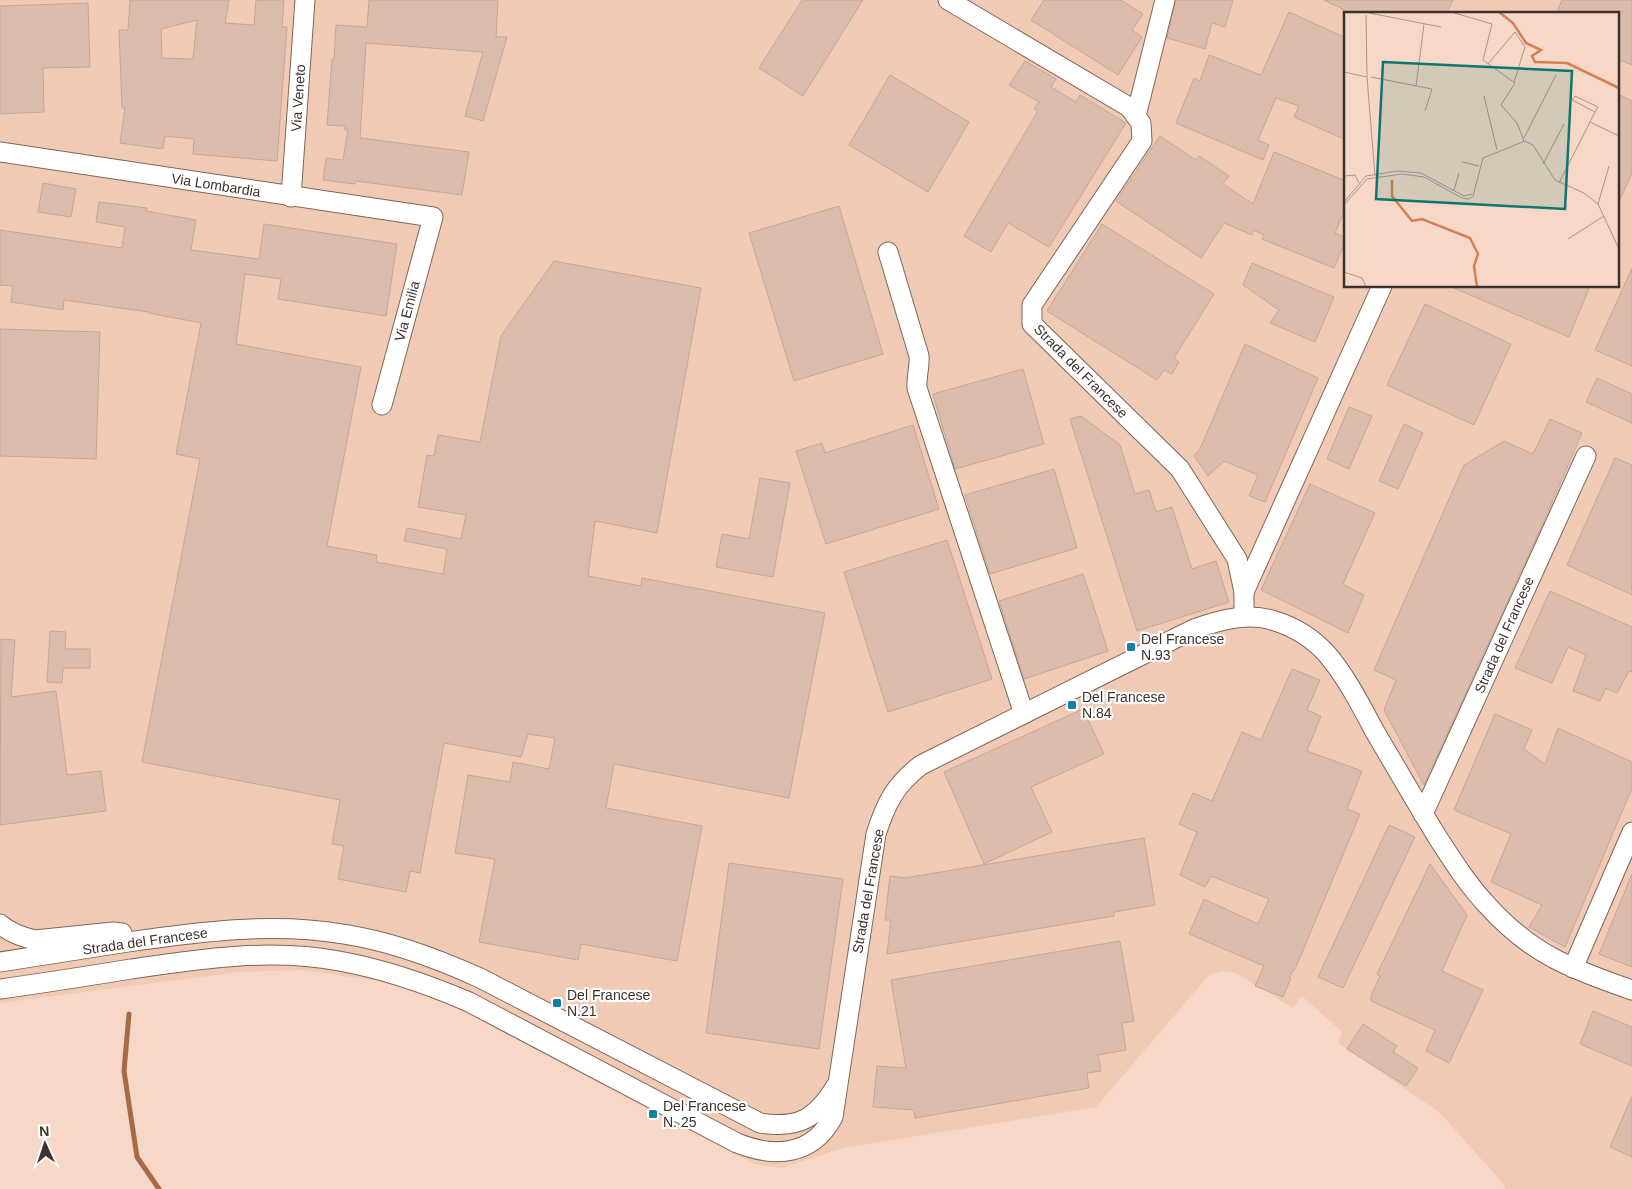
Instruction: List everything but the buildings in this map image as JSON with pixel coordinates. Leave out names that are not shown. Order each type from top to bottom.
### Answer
[{"type":"street","name":"Via Veneto","points":[[291,196],[305,0]]},
{"type":"street","points":[[948,0],[1129,107],[1136,116]]},
{"type":"street","name":"Strada del Francese","points":[[1165,0],[1136,116],[1141,123],[1142,141],[1032,305],[1032,324],[1180,469],[1237,559],[1244,592],[1244,617]]},
{"type":"street","name":"Via Lombardia","points":[[0,152],[433,217]]},
{"type":"street","name":"Via Emilia","points":[[382,405],[433,217]]},
{"type":"street","points":[[888,252],[920,356],[920,368],[916,378],[917,388],[1024,714]]},
{"type":"street","name":"Strada del Francese","points":[[1244,592],[1381,288]]},
{"type":"street","name":"Strada del Francese","points":[[1423,814],[1586,456]]},
{"type":"street","name":"Strada del Francese","points":[[0,989],[180,962],[256,955],[338,960],[403,977],[469,1002],[736,1143],[753,1149],[785,1152],[818,1138],[827,1128],[833,1117],[875,841],[885,809],[900,784],[921,765],[1194,629],[1215,622],[1244,617],[1259,617],[1290,627],[1303,634],[1325,652],[1353,692],[1423,814],[1472,888],[1499,918],[1531,946],[1552,958],[1632,990]]},
{"type":"street","points":[[1573,968],[1632,832]]},
{"type":"street","points":[[0,924],[23,937],[35,940],[113,932],[158,938]]},
{"type":"street","name":"Strada del Francese","points":[[0,962],[158,938],[255,928],[343,934],[431,958],[480,978],[760,1123],[787,1125],[800,1122],[810,1117],[825,1104],[837,1085]]},
{"type":"street","points":[[289,956],[290,929]]},
{"type":"street","points":[[422,984],[431,958]]},
{"type":"street","points":[[645,1094],[658,1071]]},
{"type":"shaded area","points":[[0,0],[1632,0],[1632,1189],[1506,1189],[1439,1112],[1338,1043],[1342,1032],[1302,996],[1293,1008],[1236,973],[1222,971],[1209,975],[1096,1107],[843,1148],[782,1168],[755,1164],[463,1011],[406,985],[302,970],[239,972],[0,1003]]},
{"type":"waterway","points":[[129,1014],[124,1071],[137,1157],[159,1189]]},
{"type":"place","name":"Del Francese N.93","points":[[1131,647]]},
{"type":"place","name":"Del Francese N.84","points":[[1072,705]]},
{"type":"place","name":"Del Francese N.21","points":[[557,1003]]},
{"type":"place","name":"Del Francese N. 25","points":[[653,1114]]}]
